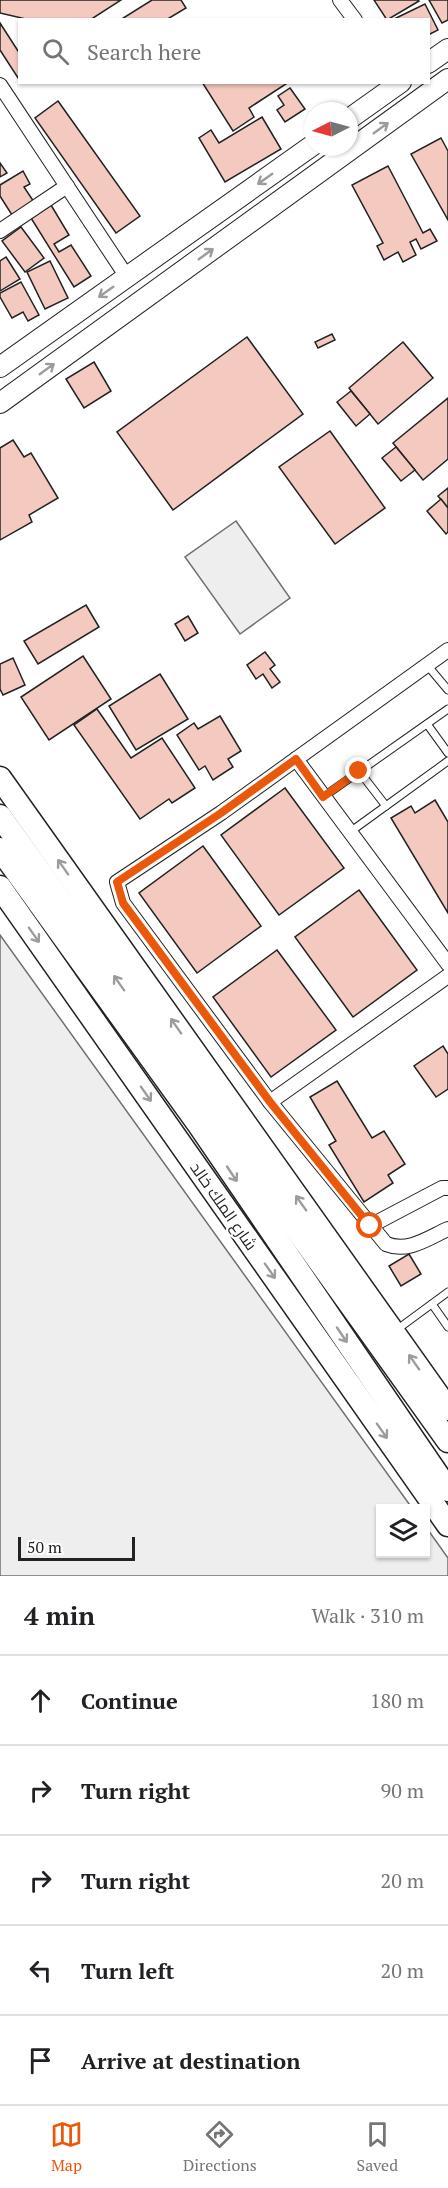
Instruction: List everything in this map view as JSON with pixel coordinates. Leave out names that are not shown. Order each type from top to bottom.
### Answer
[{"type":"main road","points":[[0,778],[448,1409]]},
{"type":"main road","points":[[0,816],[206,1121],[448,1490]]},
{"type":"main road","points":[[0,849],[448,1441]]},
{"type":"main road","name":"شارع الملك خالد","points":[[0,887],[448,1525]]},
{"type":"street","points":[[340,0],[354,18]]},
{"type":"street","points":[[430,62],[448,49]]},
{"type":"street","points":[[0,403],[448,80]]},
{"type":"street","points":[[358,113],[398,84]]},
{"type":"street","points":[[1,89],[127,277]]},
{"type":"street","points":[[0,367],[304,151]]},
{"type":"street","points":[[0,231],[67,186]]},
{"type":"street","points":[[448,650],[221,813],[117,882],[123,903],[270,1102],[386,1244],[397,1249],[409,1247],[448,1229]]},
{"type":"street","points":[[296,759],[448,964]]},
{"type":"street","points":[[270,1102],[448,976]]},
{"type":"street","points":[[370,1226],[442,1188],[448,1188]]},
{"type":"lane","points":[[427,665],[448,690]]},
{"type":"lane","points":[[323,797],[448,709]]},
{"type":"lane","points":[[427,724],[448,753]]},
{"type":"lane","points":[[350,832],[448,761]]},
{"type":"lane","points":[[359,771],[386,806]]},
{"type":"lane","points":[[393,1332],[448,1292]]},
{"type":"lane","points":[[432,1304],[448,1327]]},
{"type":"shaded area","points":[[236,521],[290,598],[240,634],[185,557]]},
{"type":"shaded area","points":[[0,935],[409,1504],[376,1504],[376,1558],[430,1558],[430,1533],[448,1558],[448,1576],[0,1576]]},
{"type":"building","points":[[0,0],[121,0],[93,18],[21,18],[0,13]]},
{"type":"building","points":[[152,0],[181,0],[186,8],[169,18],[123,18]]},
{"type":"building","points":[[374,0],[419,1],[390,18],[386,18]]},
{"type":"building","points":[[429,0],[448,0],[448,20],[442,23]]},
{"type":"building","points":[[425,4],[438,30],[430,34],[430,18],[396,18]]},
{"type":"building","points":[[0,23],[18,51],[18,78],[0,50]]},
{"type":"building","points":[[203,84],[286,84],[249,108],[254,117],[233,131]]},
{"type":"building","points":[[290,88],[304,110],[285,122],[277,110],[284,105],[278,96]]},
{"type":"building","points":[[58,101],[140,216],[116,233],[35,118]]},
{"type":"building","points":[[262,117],[281,149],[225,182],[199,138],[211,130],[219,143]]},
{"type":"building","points":[[441,138],[448,151],[448,220],[411,154]]},
{"type":"building","points":[[0,163],[7,173],[0,177]]},
{"type":"building","points":[[388,166],[423,233],[430,229],[437,241],[421,249],[416,239],[410,242],[416,255],[403,262],[398,252],[384,260],[377,246],[383,243],[352,185]]},
{"type":"building","points":[[23,171],[30,184],[24,187],[34,202],[12,215],[0,196],[0,185]]},
{"type":"building","points":[[51,205],[69,235],[54,244],[59,252],[71,245],[91,276],[74,287],[31,218]]},
{"type":"building","points":[[21,227],[44,258],[25,272],[2,241]]},
{"type":"building","points":[[6,257],[20,279],[0,291],[0,261]]},
{"type":"building","points":[[50,261],[68,298],[45,309],[27,272]]},
{"type":"building","points":[[21,282],[39,315],[28,321],[23,312],[12,318],[0,297],[0,293]]},
{"type":"building","points":[[332,334],[335,340],[318,348],[315,342]]},
{"type":"building","points":[[247,337],[303,414],[173,510],[117,432]]},
{"type":"building","points":[[403,342],[433,378],[378,424],[349,388]]},
{"type":"building","points":[[94,362],[111,391],[84,408],[66,379]]},
{"type":"building","points":[[351,391],[370,414],[356,426],[337,402]]},
{"type":"building","points":[[448,398],[448,459],[423,480],[393,443]]},
{"type":"building","points":[[330,431],[385,508],[335,544],[279,467]]},
{"type":"building","points":[[13,440],[24,457],[31,453],[58,498],[29,515],[32,522],[0,540],[0,448]]},
{"type":"building","points":[[396,447],[415,470],[401,481],[382,458]]},
{"type":"building","points":[[448,488],[448,508],[438,496]]},
{"type":"building","points":[[441,499],[448,508],[448,532],[446,534],[427,511]]},
{"type":"building","points":[[86,605],[99,627],[38,664],[24,641]]},
{"type":"building","points":[[188,616],[198,633],[185,641],[175,624]]},
{"type":"building","points":[[265,652],[275,665],[270,669],[280,682],[272,688],[263,674],[256,679],[247,665]]},
{"type":"building","points":[[83,656],[111,699],[49,740],[21,697]]},
{"type":"building","points":[[13,658],[25,685],[3,695],[0,689],[0,664]]},
{"type":"building","points":[[160,674],[188,719],[136,750],[109,706]]},
{"type":"building","points":[[97,709],[131,758],[162,738],[195,788],[172,803],[169,799],[140,819],[74,725]]},
{"type":"building","points":[[220,716],[241,751],[228,759],[233,767],[213,780],[205,766],[199,770],[177,735],[194,723],[198,729]]},
{"type":"building","points":[[285,788],[344,868],[279,915],[221,835]]},
{"type":"building","points":[[435,800],[448,822],[448,913],[391,818],[411,806],[415,813]]},
{"type":"building","points":[[203,846],[261,926],[197,973],[139,893]]},
{"type":"building","points":[[359,890],[417,970],[353,1017],[295,937]]},
{"type":"building","points":[[277,950],[336,1030],[271,1077],[213,997]]},
{"type":"building","points":[[443,1046],[448,1054],[448,1089],[436,1097],[414,1066]]},
{"type":"building","points":[[337,1081],[372,1138],[384,1131],[405,1164],[388,1175],[393,1183],[364,1202],[329,1145],[336,1141],[310,1097]]},
{"type":"building","points":[[409,1254],[421,1274],[401,1286],[389,1266]]},
{"type":"route","points":[[359,771],[323,797],[296,759],[221,813],[117,882],[123,903],[270,1102],[370,1226]]}]
